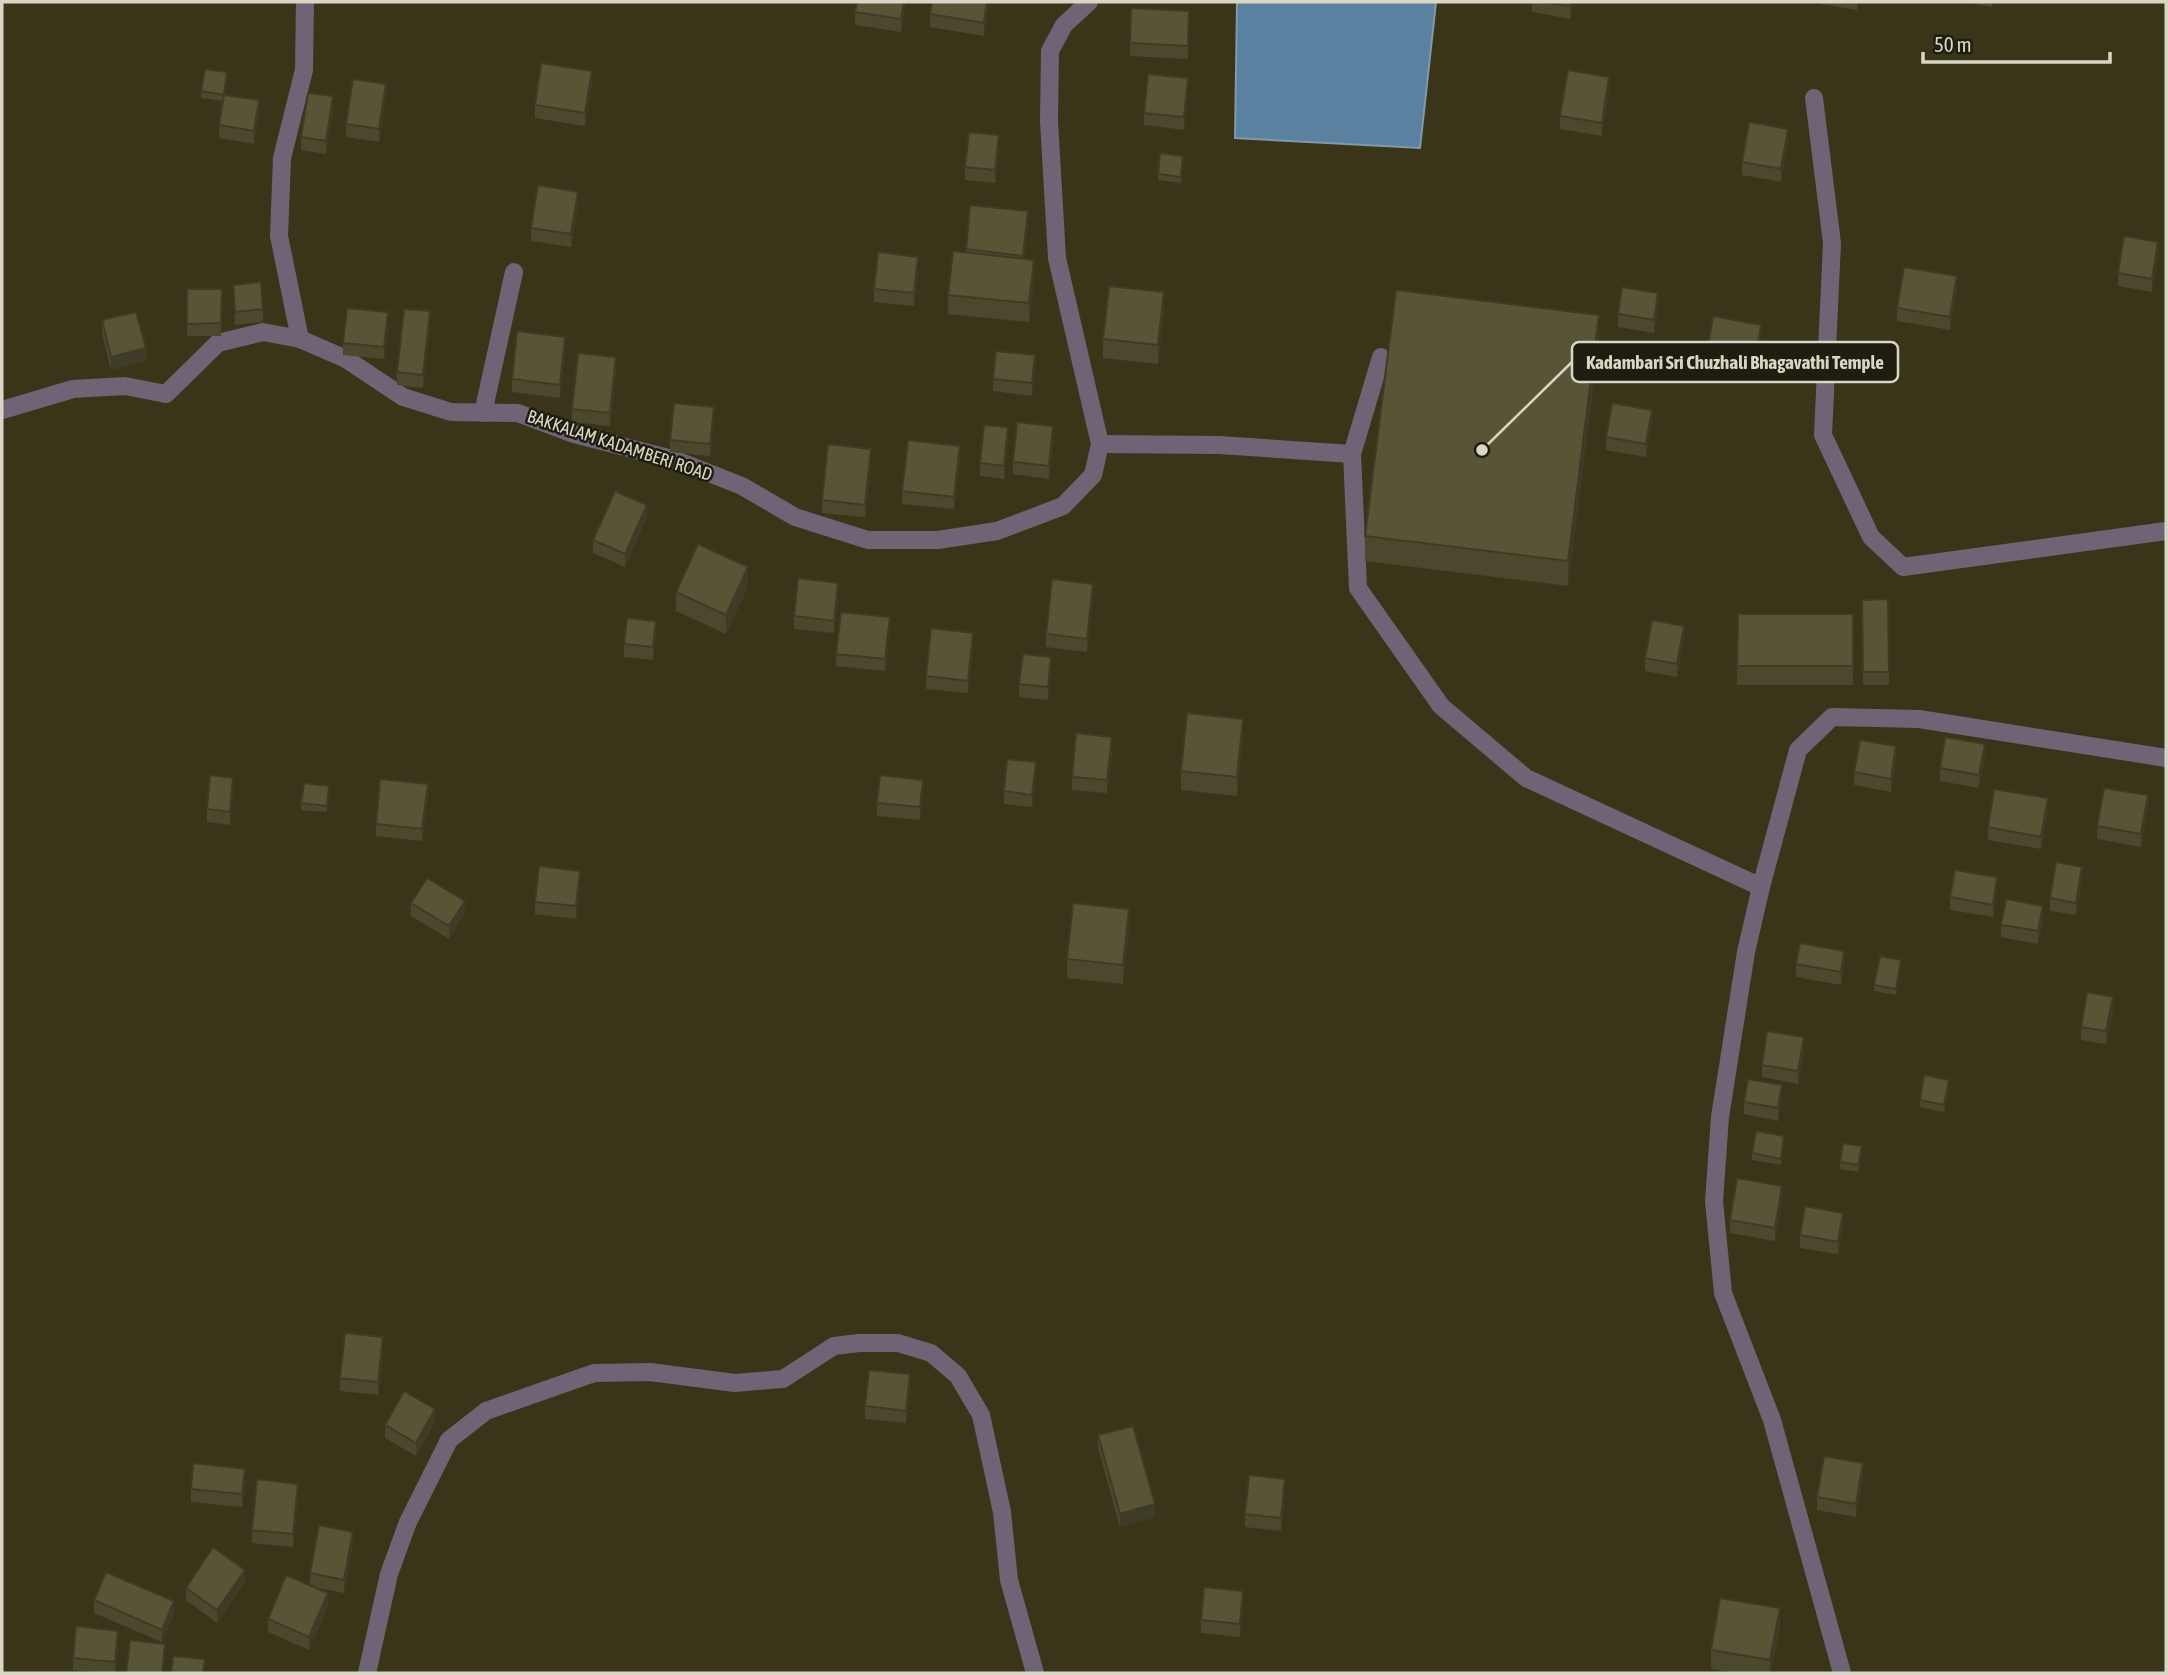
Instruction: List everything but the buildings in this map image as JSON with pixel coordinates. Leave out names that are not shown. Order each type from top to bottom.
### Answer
[{"type":"street","points":[[300,340],[279,236],[282,158],[304,70],[305,2]]},
{"type":"street","name":"BAKKALAM KADAMBERI ROAD","points":[[2,410],[73,389],[125,386],[166,394],[218,342],[263,332],[300,340],[346,359],[403,397],[451,412],[518,413],[574,434],[676,460],[741,486],[795,517],[868,540],[938,540],[997,531],[1063,506],[1093,474],[1100,444],[1057,258],[1049,121],[1051,51],[1064,25],[1089,2]]},
{"type":"street","points":[[1814,98],[1832,243],[1823,435],[1871,537],[1903,567],[2166,531]]},
{"type":"street","points":[[483,413],[514,272]]},
{"type":"street","points":[[1381,356],[1352,454],[1357,588],[1441,706],[1526,778],[1761,887]]},
{"type":"street","points":[[1100,444],[1219,445],[1352,454]]},
{"type":"street","points":[[1842,1673],[1772,1420],[1723,1293],[1715,1214],[1720,1117],[1746,952],[1798,750],[1832,717],[1919,719],[2166,758]]},
{"type":"street","points":[[367,1673],[389,1574],[408,1522],[449,1440],[486,1411],[594,1373],[650,1372],[735,1383],[783,1379],[834,1346],[898,1343],[931,1353],[958,1376],[981,1415],[1002,1512],[1009,1580],[1035,1673]]},
{"type":"water","points":[[1237,2],[1436,2],[1420,148],[1235,138]]},
{"type":"place","name":"Kadambari Sri Chuzhali Bhagavathi Temple","points":[[1482,450]]}]
